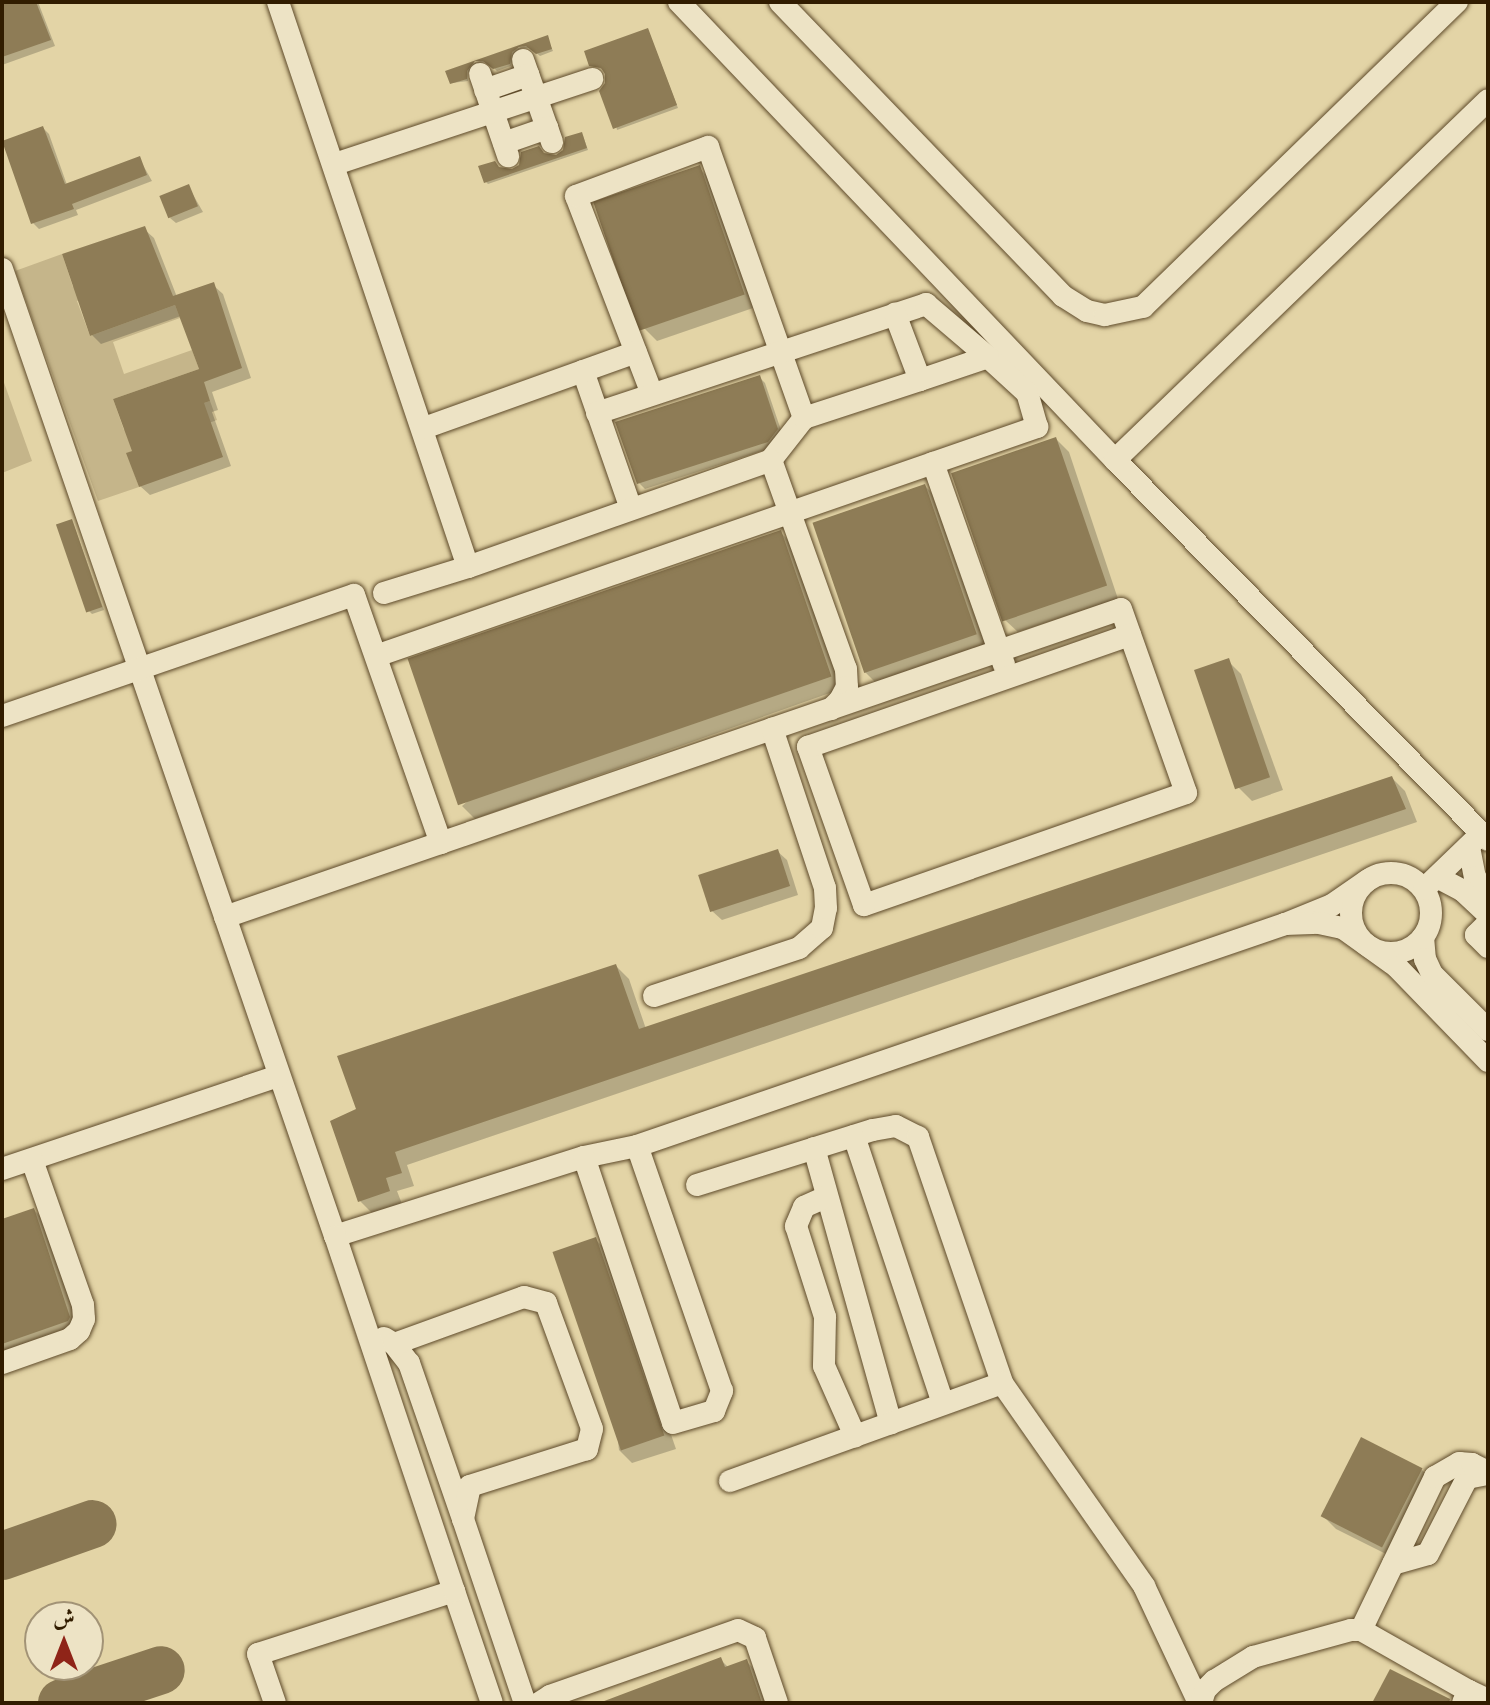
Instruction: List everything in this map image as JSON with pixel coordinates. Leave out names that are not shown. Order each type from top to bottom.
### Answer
[{"type":"lane","points":[[278,2],[424,428],[468,567]]},
{"type":"lane","points":[[679,2],[1479,840],[1475,877],[1488,899]]},
{"type":"lane","points":[[780,2],[1063,296],[1087,311],[1105,315],[1143,307],[1457,2]]},
{"type":"lane","points":[[526,68],[536,98],[549,135],[506,149],[483,82],[526,68]]},
{"type":"lane","points":[[335,164],[592,79]]},
{"type":"lane","points":[[1115,460],[1488,100]]},
{"type":"lane","points":[[652,394],[576,196],[708,147],[804,418]]},
{"type":"lane","points":[[2,269],[141,668],[492,1703]]},
{"type":"lane","points":[[376,656],[1037,427],[1027,393],[926,304],[597,413]]},
{"type":"lane","points":[[895,314],[920,380]]},
{"type":"lane","points":[[424,428],[636,352]]},
{"type":"lane","points":[[2,716],[141,668],[357,605],[384,593],[468,567],[771,460],[804,418],[988,357]]},
{"type":"lane","points":[[583,371],[631,509]]},
{"type":"lane","points":[[771,460],[846,669],[847,687],[831,709]]},
{"type":"lane","points":[[933,463],[1009,677]]},
{"type":"lane","points":[[357,605],[441,843]]},
{"type":"lane","points":[[225,917],[1121,609],[1186,793],[864,905],[808,747],[1130,635]]},
{"type":"lane","points":[[831,709],[843,735]]},
{"type":"lane","points":[[654,996],[799,948],[822,928],[826,908],[825,888],[772,729]]},
{"type":"lane","points":[[1430,883],[1479,840]]},
{"type":"lane","points":[[335,1236],[584,1157],[637,1146],[1285,924],[1332,905],[1382,874],[1398,874],[1463,891],[1488,914]]},
{"type":"lane","points":[[1368,880],[1358,891],[1352,905],[1357,934],[1367,945],[1378,951],[1403,952],[1423,937]]},
{"type":"lane","points":[[1430,883],[1432,913],[1423,937],[1425,959],[1432,974],[1488,1030]]},
{"type":"lane","points":[[1285,924],[1319,923],[1343,928],[1397,967],[1488,1061]]},
{"type":"lane","points":[[1488,923],[1476,935],[1488,947]]},
{"type":"lane","points":[[2,1169],[278,1076]]},
{"type":"lane","points":[[697,1185],[896,1126],[918,1137],[1002,1383],[1144,1586],[1200,1703]]},
{"type":"lane","points":[[854,1136],[943,1404]]},
{"type":"lane","points":[[584,1157],[673,1423],[714,1411],[722,1391],[637,1146]]},
{"type":"lane","points":[[814,1148],[891,1423]]},
{"type":"lane","points":[[2,1363],[70,1339],[79,1331],[84,1319],[83,1305],[32,1160]]},
{"type":"lane","points":[[826,1197],[804,1207],[796,1226],[825,1317],[824,1366],[855,1436]]},
{"type":"lane","points":[[394,1344],[524,1297],[546,1303],[592,1429],[587,1449],[470,1486],[463,1519]]},
{"type":"lane","points":[[362,1326],[394,1344],[409,1363],[463,1519],[534,1698],[738,1630],[755,1638],[777,1703]]},
{"type":"lane","points":[[730,1481],[1002,1383]]},
{"type":"lane","points":[[1361,1630],[1435,1477],[1459,1463],[1472,1464],[1488,1473]]},
{"type":"lane","points":[[275,1703],[258,1654],[454,1591]]},
{"type":"lane","points":[[1200,1703],[1205,1690],[1214,1681],[1253,1657],[1361,1630],[1473,1698]]},
{"type":"shaded area","points":[[62,254],[73,287],[162,270],[77,301],[90,336],[175,305],[180,318],[113,342],[124,374],[192,350],[199,369],[113,399],[124,430],[210,401],[217,420],[127,453],[139,487],[98,501],[15,271]]},
{"type":"shaded area","points":[[2,377],[32,461],[2,473]]},
{"type":"building","points":[[2,2],[36,2],[51,40],[2,57]]},
{"type":"building","points":[[648,28],[677,105],[613,129],[599,91],[605,83],[605,74],[601,68],[589,66],[584,51]]},
{"type":"building","points":[[548,35],[552,49],[536,54],[526,46],[519,47],[512,52],[510,64],[493,69],[483,61],[475,61],[467,71],[467,79],[450,84],[445,71]]},
{"type":"building","points":[[43,126],[65,184],[140,156],[147,175],[72,204],[74,209],[31,224],[2,141]]},
{"type":"building","points":[[582,132],[587,148],[484,183],[478,166],[495,161],[499,167],[512,169],[519,165],[521,152],[539,146],[544,153],[556,155],[563,150],[565,137]]},
{"type":"building","points":[[700,165],[745,295],[638,331],[593,202]]},
{"type":"building","points":[[189,184],[198,206],[168,218],[159,196]]},
{"type":"building","points":[[145,226],[173,296],[214,282],[242,368],[204,382],[210,401],[204,403],[223,457],[139,487],[126,453],[132,451],[113,399],[199,369],[175,305],[90,336],[62,254]]},
{"type":"building","points":[[760,375],[778,429],[768,442],[637,484],[615,422]]},
{"type":"building","points":[[1056,437],[1107,585],[1002,622],[951,473]]},
{"type":"building","points":[[925,484],[977,634],[864,673],[812,523]]},
{"type":"building","points":[[72,519],[102,607],[86,612],[56,525]]},
{"type":"building","points":[[781,530],[831,677],[458,805],[408,659]]},
{"type":"building","points":[[1229,658],[1270,777],[1235,789],[1194,670]]},
{"type":"building","points":[[1392,776],[1406,809],[395,1152],[402,1173],[386,1178],[390,1191],[358,1202],[330,1121],[356,1109],[337,1056],[616,964],[639,1029]]},
{"type":"building","points":[[778,849],[790,886],[710,912],[698,875]]},
{"type":"building","points":[[34,1208],[70,1317],[68,1321],[2,1344],[2,1219]]},
{"type":"building","points":[[596,1237],[664,1436],[621,1451],[553,1252]]},
{"type":"building","points":[[1361,1437],[1422,1468],[1382,1548],[1321,1516]]},
{"type":"building","points":[[721,1657],[725,1667],[747,1659],[762,1703],[599,1703]]},
{"type":"building","points":[[1390,1669],[1450,1699],[1449,1703],[1372,1703]]},
{"type":"taxiway","points":[[2,1556],[93,1524]]},
{"type":"taxiway","points":[[62,1703],[161,1670]]}]
